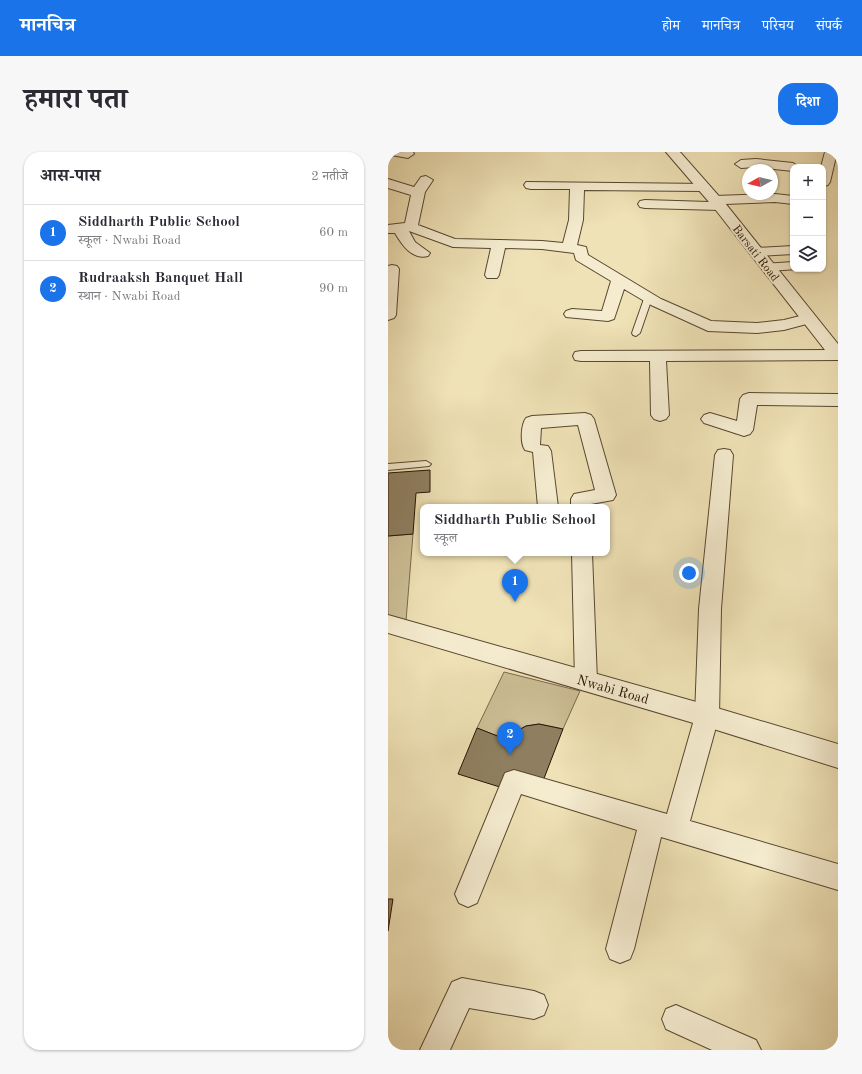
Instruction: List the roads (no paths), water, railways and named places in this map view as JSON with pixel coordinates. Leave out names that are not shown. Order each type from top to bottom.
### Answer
[{"type":"street","name":"Barsati Road","points":[[673,152],[717,203],[838,355]]},
{"type":"street","points":[[826,168],[831,152]]},
{"type":"street","points":[[742,158],[756,163],[790,167]]},
{"type":"street","points":[[400,228],[418,192],[426,180]]},
{"type":"street","points":[[388,183],[401,189],[418,192]]},
{"type":"street","points":[[532,185],[703,187]]},
{"type":"street","points":[[569,247],[576,220],[577,186]]},
{"type":"street","points":[[645,204],[717,203],[775,198],[790,200]]},
{"type":"street","points":[[400,228],[453,243],[542,245],[569,247],[581,250],[581,257],[648,298],[708,326],[757,328],[784,325],[808,319]]},
{"type":"street","points":[[400,228],[409,245],[423,253]]},
{"type":"street","points":[[492,275],[499,245]]},
{"type":"street","points":[[756,252],[790,250]]},
{"type":"street","points":[[768,267],[790,266]]},
{"type":"street","points":[[388,315],[392,269]]},
{"type":"street","points":[[572,314],[608,316],[619,280]]},
{"type":"street","points":[[581,356],[838,355]]},
{"type":"street","points":[[658,356],[660,416]]},
{"type":"street","points":[[710,419],[744,430],[749,399],[838,400]]},
{"type":"street","points":[[547,504],[532,422],[585,419],[606,494],[581,499],[581,504]]},
{"type":"street","points":[[620,949],[664,824],[707,716],[710,609],[724,455]]},
{"type":"street","points":[[582,556],[586,681]]},
{"type":"street","name":"Nwabi Road","points":[[388,624],[707,716],[838,756]]},
{"type":"street","points":[[468,894],[514,781],[664,824],[838,877]]},
{"type":"street","points":[[435,1050],[462,992],[534,1005]]},
{"type":"street","points":[[676,1019],[746,1050]]},
{"type":"lane","points":[[636,333],[648,298]]},
{"type":"lane","points":[[388,467],[426,464]]},
{"type":"place","name":"Siddharth Public School","points":[[515,602]]},
{"type":"place","name":"Rudraaksh Banquet Hall","points":[[510,755]]}]
